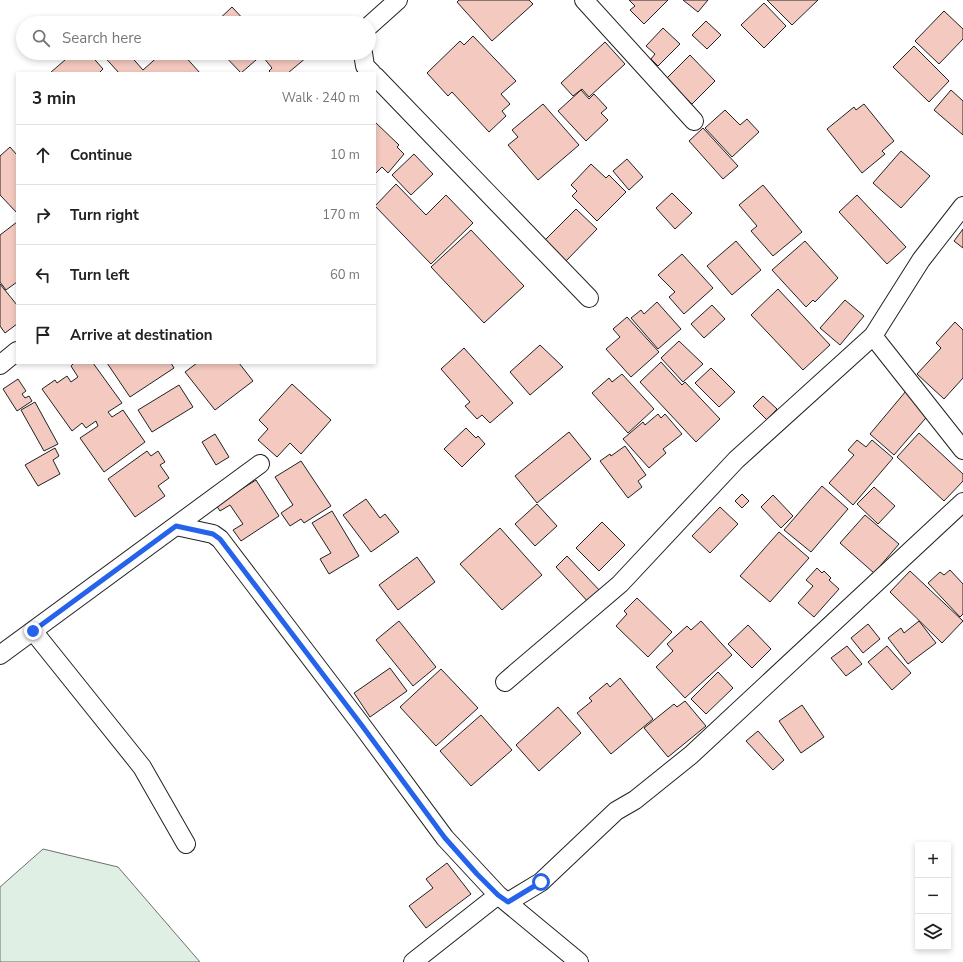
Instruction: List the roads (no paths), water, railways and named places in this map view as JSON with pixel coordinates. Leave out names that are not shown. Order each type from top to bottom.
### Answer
[{"type":"street","points":[[376,20],[398,0]]},
{"type":"street","points":[[584,0],[694,121]]},
{"type":"street","points":[[364,60],[365,66],[371,72]]},
{"type":"street","points":[[376,77],[589,298]]},
{"type":"street","points":[[505,682],[620,584],[736,460],[873,336],[921,260],[963,206]]},
{"type":"street","points":[[873,336],[963,450]]},
{"type":"street","points":[[0,365],[16,352]]},
{"type":"street","points":[[0,655],[260,464]]},
{"type":"street","points":[[413,962],[503,898],[541,882],[616,811],[635,800],[692,755],[963,502]]},
{"type":"street","points":[[176,526],[213,534],[220,539],[360,723],[445,838],[503,898],[579,962]]},
{"type":"street","points":[[33,631],[142,767],[186,844]]}]
